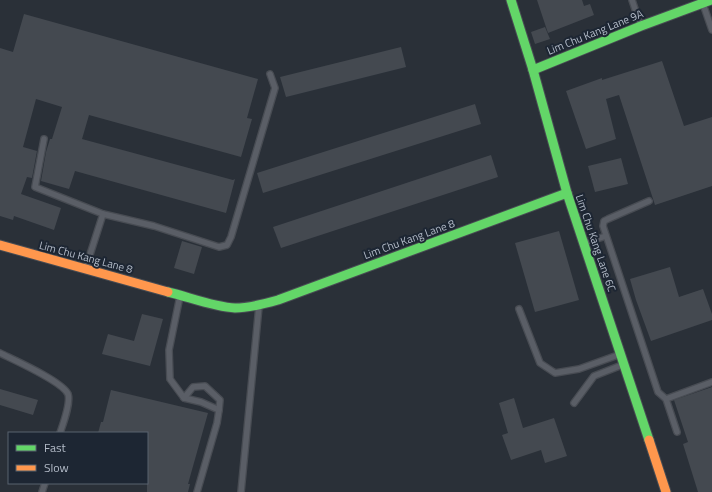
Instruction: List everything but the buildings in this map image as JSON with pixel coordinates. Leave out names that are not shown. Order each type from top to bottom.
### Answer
[{"type":"street","name":"Lim Chu Kang Lane 6C","points":[[511,0],[533,70],[567,193],[666,492]]},
{"type":"street","name":"Lim Chu Kang Lane 9A","points":[[533,70],[707,1]]},
{"type":"street","name":"Lim Chu Kang Lane 8","points":[[0,245],[212,304],[235,308],[259,306],[285,298],[567,193]]},
{"type":"lane","points":[[632,0],[641,26]]},
{"type":"lane","points":[[707,1],[712,30]]},
{"type":"lane","points":[[44,139],[35,187],[103,214],[154,226],[219,247],[227,246],[231,237],[274,88],[270,74]]},
{"type":"lane","points":[[649,201],[604,221],[602,226],[658,392],[666,399],[677,432]]},
{"type":"lane","points":[[85,269],[103,214]]},
{"type":"lane","points":[[584,244],[606,236]]},
{"type":"lane","points":[[180,295],[169,350],[170,379],[184,398],[201,402],[219,410]]},
{"type":"lane","points":[[241,492],[259,306]]},
{"type":"lane","points":[[520,309],[540,364],[555,373],[579,369],[620,354]]},
{"type":"lane","points":[[0,353],[61,385],[68,395],[68,407],[60,432]]},
{"type":"lane","points":[[574,403],[594,376],[624,365]]},
{"type":"lane","points":[[666,399],[712,382]]},
{"type":"lane","points":[[184,398],[193,387],[204,386],[220,400],[218,423],[197,492]]},
{"type":"traffic: fast","points":[[511,0],[533,70],[567,193],[649,440]]},
{"type":"traffic: fast","points":[[533,70],[641,26],[711,0]]},
{"type":"traffic: fast","points":[[168,292],[210,304],[235,308],[251,307],[278,300],[567,193]]},
{"type":"traffic: slow","points":[[0,245],[168,292]]},
{"type":"traffic: slow","points":[[649,440],[666,492]]}]
